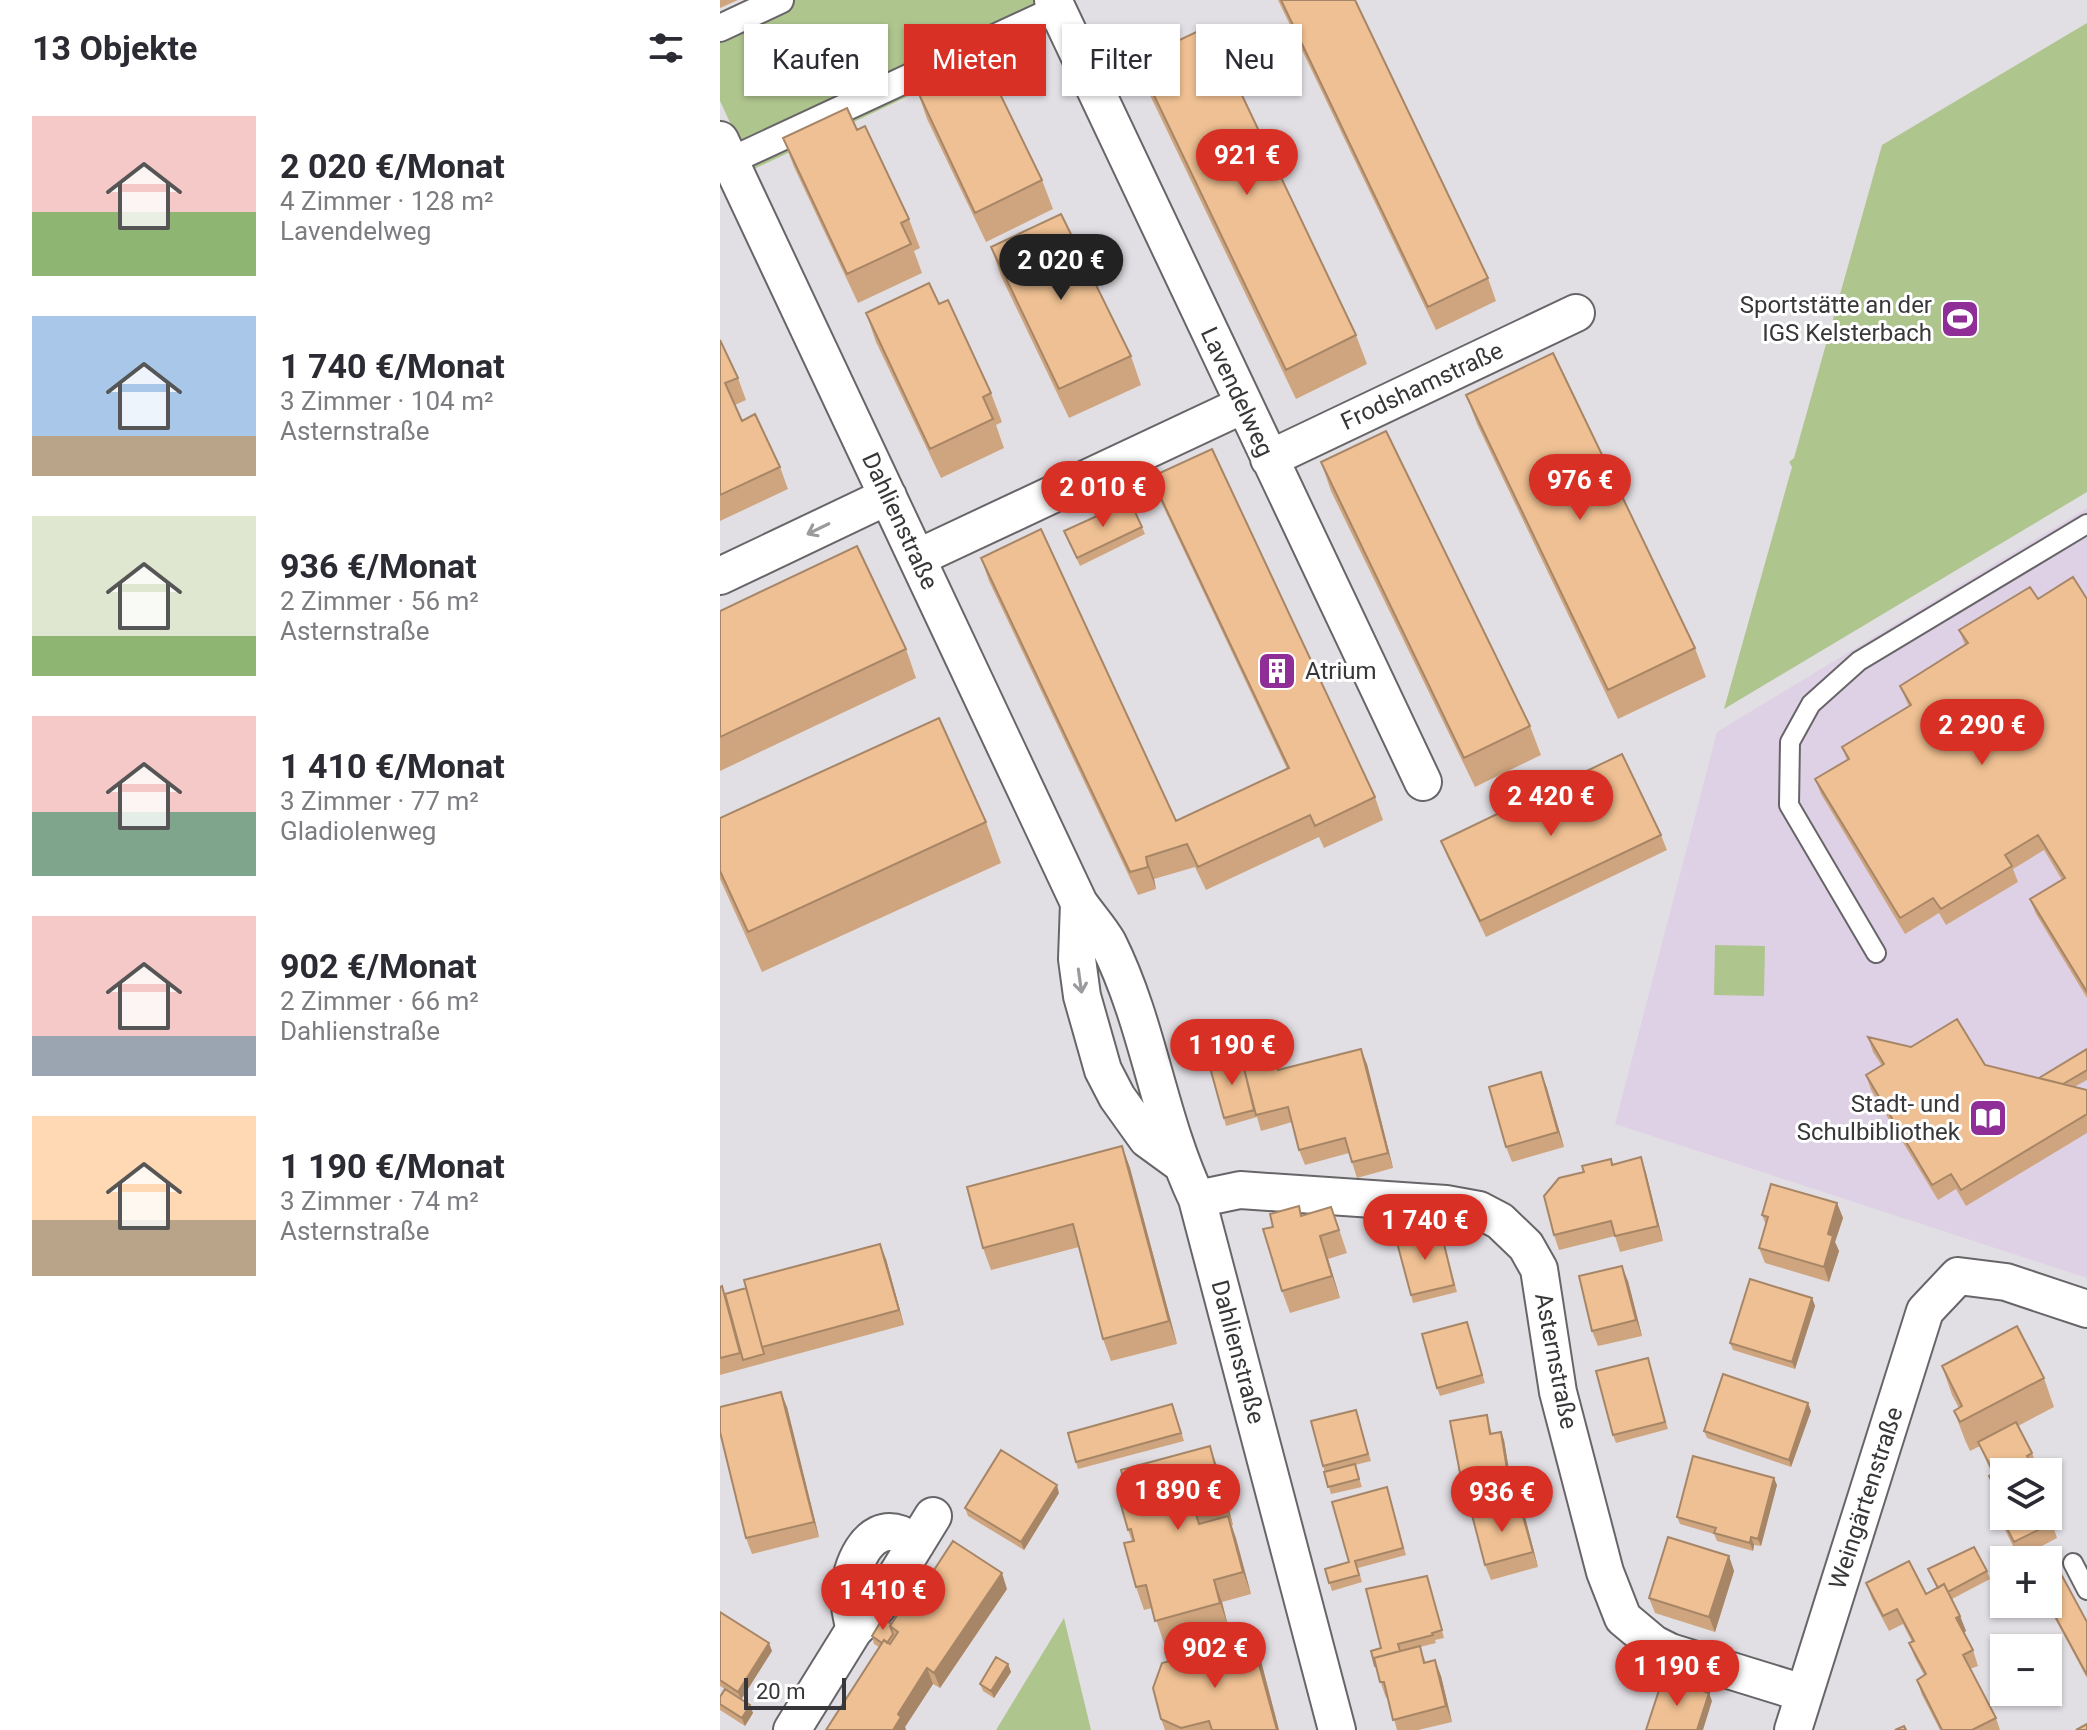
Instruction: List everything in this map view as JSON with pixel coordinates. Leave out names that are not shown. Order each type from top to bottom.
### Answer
[{"type":"street","points":[[720,28],[780,0]]},
{"type":"street","points":[[725,151],[1062,3]]},
{"type":"street","name":"Lavendelweg","points":[[1062,3],[1243,405],[1423,782]]},
{"type":"street","name":"Dahlienstraße","points":[[725,151],[1079,903],[1107,941],[1132,1000],[1180,1163],[1197,1199],[1337,1730]]},
{"type":"street","name":"Frodshamstraße","points":[[1269,459],[1576,313]]},
{"type":"street","points":[[917,558],[1243,405]]},
{"type":"street","points":[[720,576],[888,496]]},
{"type":"street","name":"Dahlienstraße","points":[[1079,903],[1077,959],[1082,996],[1103,1070],[1117,1097],[1147,1139],[1180,1163]]},
{"type":"street","name":"Asternstraße","points":[[1197,1199],[1240,1190],[1446,1204],[1479,1210],[1500,1221],[1526,1246],[1539,1269],[1558,1392],[1605,1572],[1623,1618],[1654,1644],[1670,1652],[1803,1693]]},
{"type":"street","name":"Weingärtenstraße","points":[[1793,1730],[1925,1311],[1958,1276],[2006,1282],[2087,1309]]},
{"type":"street","points":[[792,1730],[854,1630],[849,1595],[853,1568],[862,1549],[880,1534],[924,1530]]},
{"type":"lane","points":[[1876,953],[1789,805],[1790,742],[1811,704],[1859,661],[2087,524]]},
{"type":"lane","points":[[2073,1563],[2087,1590]]},
{"type":"shaded area","points":[[2087,508],[2087,1278],[1615,1124],[1717,732]]},
{"type":"green space","points":[[761,0],[1037,0],[1051,29],[1046,31],[1046,24],[904,24],[904,96],[909,96],[752,170],[720,101],[720,19]]},
{"type":"green space","name":"Sportstätte an der IGS Kelsterbach","points":[[2087,23],[2087,492],[1724,709],[1792,467],[1789,462],[1794,458],[1882,145]]},
{"type":"green space","points":[[1715,945],[1765,946],[1764,996],[1714,995]]},
{"type":"green space","points":[[1064,1618],[1091,1730],[996,1730]]},
{"type":"building","points":[[1281,0],[1355,0],[1488,278],[1428,307],[1302,44],[1302,24],[1292,24]]},
{"type":"building","points":[[1196,32],[1196,96],[1242,96],[1356,335],[1286,370],[1154,96],[1180,96],[1180,40]]},
{"type":"building","points":[[920,96],[1001,96],[1042,180],[975,213]]},
{"type":"building","points":[[847,108],[857,130],[865,126],[909,219],[901,223],[911,244],[847,274],[783,138]]},
{"type":"building","points":[[1061,214],[1131,356],[1059,389],[991,247]]},
{"type":"building","points":[[929,283],[939,304],[948,300],[991,393],[983,397],[993,419],[930,449],[866,313]]},
{"type":"building","points":[[720,340],[738,378],[725,383],[742,421],[755,414],[780,467],[720,495]]},
{"type":"building","points":[[1553,353],[1695,648],[1608,690],[1466,395]]},
{"type":"building","points":[[1386,431],[1530,726],[1464,758],[1321,462]]},
{"type":"building","name":"Atrium","points":[[1212,449],[1375,797],[1315,826],[1310,815],[1198,867],[1187,844],[1146,857],[1148,867],[1130,872],[981,558],[1041,529],[1176,821],[1289,768],[1151,477]]},
{"type":"building","points":[[1130,501],[1142,527],[1077,558],[1064,531]]},
{"type":"building","points":[[857,546],[906,649],[720,737],[720,611]]},
{"type":"building","points":[[2073,577],[2087,599],[2087,992],[2030,899],[2065,878],[2038,835],[2005,855],[2012,866],[1941,909],[1933,898],[1900,918],[1815,779],[1849,759],[1842,747],[1911,705],[1900,686],[1968,643],[1959,630],[2030,587],[2038,599]]},
{"type":"building","points":[[939,718],[986,822],[748,932],[720,871],[720,818]]},
{"type":"building","points":[[1622,754],[1661,835],[1480,921],[1441,841]]},
{"type":"building","name":"Stadt- und Schulbibliothek","points":[[1957,1019],[1985,1065],[2087,1090],[2087,1114],[1961,1190],[1951,1174],[1932,1185],[1866,1075],[1884,1064],[1868,1037],[1911,1047]]},
{"type":"building","points":[[1361,1049],[1388,1153],[1352,1162],[1345,1138],[1299,1150],[1288,1107],[1256,1115],[1242,1061],[1275,1053],[1278,1070]]},
{"type":"building","points":[[2087,1049],[2087,1070],[2063,1084],[2039,1078]]},
{"type":"building","points":[[1241,1056],[1254,1110],[1224,1118],[1209,1064]]},
{"type":"building","points":[[1541,1072],[1558,1132],[1506,1147],[1489,1087]]},
{"type":"building","points":[[1122,1146],[1169,1321],[1103,1339],[1073,1224],[983,1248],[967,1187]]},
{"type":"building","points":[[1641,1157],[1658,1226],[1615,1236],[1611,1221],[1554,1235],[1544,1196],[1559,1178],[1584,1172],[1582,1166],[1611,1159],[1612,1165]]},
{"type":"building","points":[[1771,1184],[1837,1203],[1828,1234],[1833,1236],[1824,1267],[1759,1248],[1768,1217],[1762,1215]]},
{"type":"building","points":[[1299,1206],[1301,1216],[1331,1207],[1339,1230],[1320,1236],[1332,1276],[1282,1291],[1263,1229],[1273,1227],[1270,1214]]},
{"type":"building","points":[[1440,1228],[1454,1285],[1411,1295],[1396,1239]]},
{"type":"building","points":[[880,1244],[899,1310],[762,1347],[744,1280]]},
{"type":"building","points":[[1622,1266],[1636,1320],[1592,1331],[1579,1276]]},
{"type":"building","points":[[1750,1279],[1812,1298],[1792,1362],[1730,1343]]},
{"type":"building","points":[[720,1287],[740,1353],[720,1358]]},
{"type":"building","points":[[746,1288],[764,1354],[743,1360],[725,1294]]},
{"type":"building","points":[[1467,1322],[1482,1375],[1437,1388],[1422,1334]]},
{"type":"building","points":[[2017,1326],[2044,1378],[1960,1422],[1954,1411],[1962,1406],[1942,1366]]},
{"type":"building","points":[[1648,1358],[1665,1422],[1613,1435],[1596,1371]]},
{"type":"building","points":[[1723,1374],[1808,1403],[1789,1460],[1704,1431]]},
{"type":"building","points":[[781,1392],[814,1522],[746,1538],[720,1432],[720,1407]]},
{"type":"building","points":[[1172,1404],[1181,1433],[1076,1462],[1068,1433]]},
{"type":"building","points":[[1356,1410],[1368,1454],[1323,1466],[1311,1421]]},
{"type":"building","points":[[1487,1415],[1490,1434],[1501,1432],[1507,1469],[1461,1478],[1450,1421]]},
{"type":"building","points":[[2016,1422],[2032,1453],[2028,1458],[1990,1458],[1990,1465],[1978,1442]]},
{"type":"building","points":[[1210,1446],[1225,1503],[1195,1511],[1199,1524],[1228,1516],[1243,1572],[1214,1580],[1220,1603],[1155,1621],[1146,1585],[1136,1587],[1124,1543],[1134,1541],[1119,1498],[1128,1496],[1121,1470]]},
{"type":"building","points":[[1001,1450],[1057,1485],[1021,1542],[965,1508]]},
{"type":"building","points":[[1693,1456],[1774,1478],[1758,1539],[1751,1537],[1750,1543],[1714,1533],[1716,1528],[1677,1517]]},
{"type":"building","points":[[1355,1464],[1359,1479],[1328,1487],[1324,1472]]},
{"type":"building","points":[[1387,1487],[1403,1548],[1355,1561],[1359,1575],[1329,1583],[1325,1569],[1349,1562],[1332,1502]]},
{"type":"building","points":[[1519,1502],[1533,1552],[1485,1565],[1472,1515]]},
{"type":"building","points":[[2008,1530],[2038,1530],[2014,1542]]},
{"type":"building","points":[[1668,1537],[1729,1556],[1709,1617],[1649,1598]]},
{"type":"building","points":[[953,1541],[1002,1573],[934,1673],[927,1668],[898,1714],[901,1717],[893,1730],[826,1730],[884,1640],[890,1644],[898,1632],[890,1626],[914,1589],[919,1593]]},
{"type":"building","points":[[1974,1547],[1987,1571],[1948,1592],[1944,1584],[1938,1588],[1928,1569]]},
{"type":"building","points":[[1909,1561],[1926,1594],[1944,1584],[1960,1616],[1956,1618],[1973,1650],[1963,1655],[1996,1718],[1972,1730],[1942,1730],[1917,1680],[1926,1674],[1909,1643],[1914,1641],[1897,1609],[1883,1616],[1866,1583]]},
{"type":"building","points":[[1427,1576],[1442,1630],[1398,1644],[1400,1651],[1374,1658],[1375,1666],[1371,1651],[1381,1648],[1366,1589]]},
{"type":"building","points":[[2062,1576],[2087,1622],[2087,1675],[2056,1618],[2062,1618]]},
{"type":"building","points":[[902,1588],[911,1593],[902,1607],[894,1602]]},
{"type":"building","points":[[720,1612],[769,1643],[738,1692],[720,1680]]},
{"type":"building","points":[[883,1618],[891,1624],[893,1634],[887,1643],[872,1636]]},
{"type":"building","points":[[1252,1639],[1277,1730],[1212,1730],[1209,1721],[1181,1728],[1161,1719],[1153,1688],[1162,1663]]},
{"type":"building","points":[[1420,1646],[1424,1663],[1435,1660],[1446,1706],[1393,1720],[1384,1682],[1380,1682],[1374,1658]]},
{"type":"building","points":[[996,1657],[1008,1664],[991,1691],[980,1684]]},
{"type":"building","points":[[1663,1678],[1709,1693],[1697,1730],[1646,1730]]},
{"type":"building","points":[[725,1689],[750,1705],[742,1718],[720,1704]]},
{"type":"place","name":"Sportstätte an der IGS Kelsterbach","points":[[1960,319]]},
{"type":"place","name":"Atrium","points":[[1277,671]]},
{"type":"place","name":"Stadt- und Schulbibliothek","points":[[1988,1118]]}]
